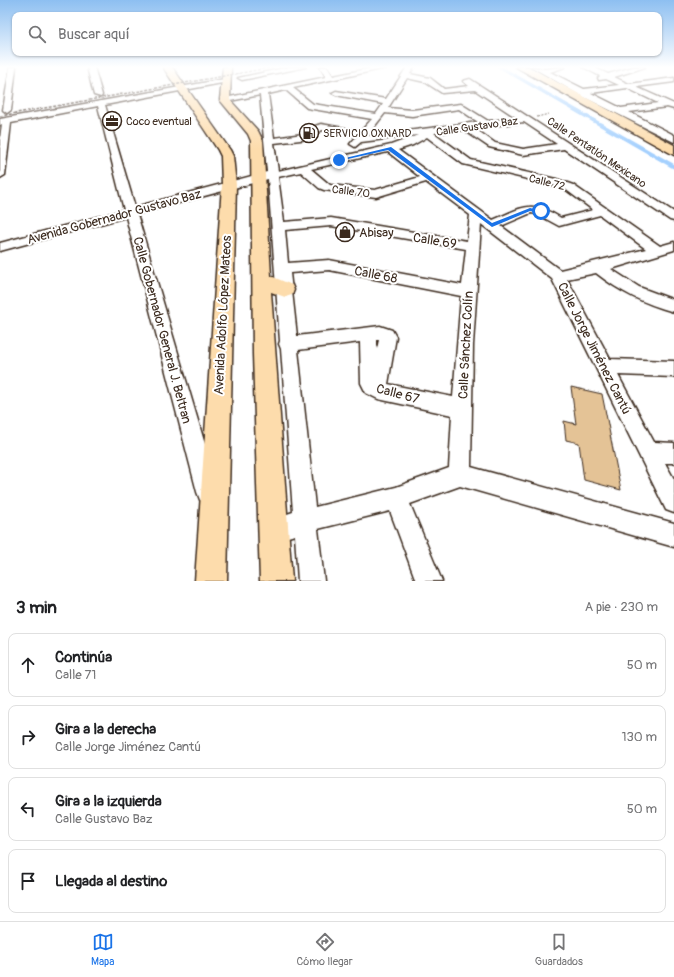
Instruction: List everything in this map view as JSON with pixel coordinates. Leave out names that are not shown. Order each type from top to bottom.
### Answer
[{"type":"highway","points":[[571,94],[674,150]]},
{"type":"highway","points":[[578,94],[674,146]]},
{"type":"main road","name":"Avenida Adolfo López Mateos","points":[[185,94],[227,156],[228,188],[211,581]]},
{"type":"main road","points":[[231,94],[254,133],[257,141],[266,144]]},
{"type":"main road","points":[[232,94],[266,144],[268,177],[263,280],[264,354],[276,581]]},
{"type":"main road","points":[[263,280],[285,290]]},
{"type":"street","points":[[0,175],[9,94]]},
{"type":"street","name":"Calle Gobernador General J. Beltran","points":[[98,94],[213,510]]},
{"type":"street","points":[[6,115],[118,94]]},
{"type":"street","points":[[266,94],[266,144]]},
{"type":"street","points":[[295,94],[310,106],[380,113],[412,113],[461,106],[487,125]]},
{"type":"street","points":[[343,94],[387,102]]},
{"type":"street","points":[[339,160],[361,137],[393,94]]},
{"type":"street","name":"Calle Pentatlón Mexicano","points":[[488,94],[674,217]]},
{"type":"street","points":[[585,94],[671,136]]},
{"type":"street","points":[[647,94],[672,105]]},
{"type":"street","points":[[619,111],[672,105]]},
{"type":"street","name":"Calle Gustavo Baz","points":[[266,144],[306,137],[315,129],[321,127],[361,137],[426,133],[527,119]]},
{"type":"street","points":[[467,128],[492,145],[523,152],[566,146]]},
{"type":"street","name":"Calle Gustavo Baz","points":[[228,188],[415,141],[426,133]]},
{"type":"street","name":"Calle 72","points":[[426,133],[467,162],[569,187],[658,251]]},
{"type":"street","name":"Calle Jorge Jiménez Cantú","points":[[389,148],[558,276],[674,502]]},
{"type":"street","name":"Calle 70","points":[[304,169],[323,186],[328,188],[376,194],[428,178]]},
{"type":"street","points":[[268,177],[278,227],[285,290],[287,344],[311,581]]},
{"type":"street","name":"Avenida Gobernador Gustavo Baz","points":[[0,247],[228,188]]},
{"type":"street","points":[[492,225],[530,209],[541,211],[559,222],[603,211]]},
{"type":"street","name":"Avenida Gobernador Gustavo Baz","points":[[0,253],[131,214]]},
{"type":"street","name":"Calle Sánchez Colín","points":[[460,475],[468,292],[476,215]]},
{"type":"street","name":"Calle 69","points":[[278,227],[331,222],[472,246]]},
{"type":"street","points":[[558,276],[599,267],[674,246]]},
{"type":"street","name":"Calle 68","points":[[282,269],[331,265],[468,292]]},
{"type":"street","points":[[599,267],[635,293],[652,300],[674,306]]},
{"type":"street","name":"Calle 67","points":[[287,344],[368,334],[370,383],[373,388],[462,408]]},
{"type":"street","points":[[605,367],[674,369]]},
{"type":"street","points":[[649,452],[674,454]]},
{"type":"street","points":[[274,529],[396,498],[460,475],[674,535]]},
{"type":"street","points":[[396,498],[429,581]]},
{"type":"building","points":[[571,387],[602,394],[621,490],[584,480],[579,443],[566,440],[564,421],[576,424]]},
{"type":"waterway","points":[[546,94],[674,167]]},
{"type":"railway","points":[[0,116],[122,94]]},
{"type":"place","name":"Coco eventual","points":[[112,121]]},
{"type":"place","name":"SERVICIO OXNARD","points":[[309,133]]},
{"type":"place","name":"Abisay","points":[[345,232]]},
{"type":"route","points":[[339,160],[389,148],[476,215],[492,225],[530,209],[541,211]]}]
